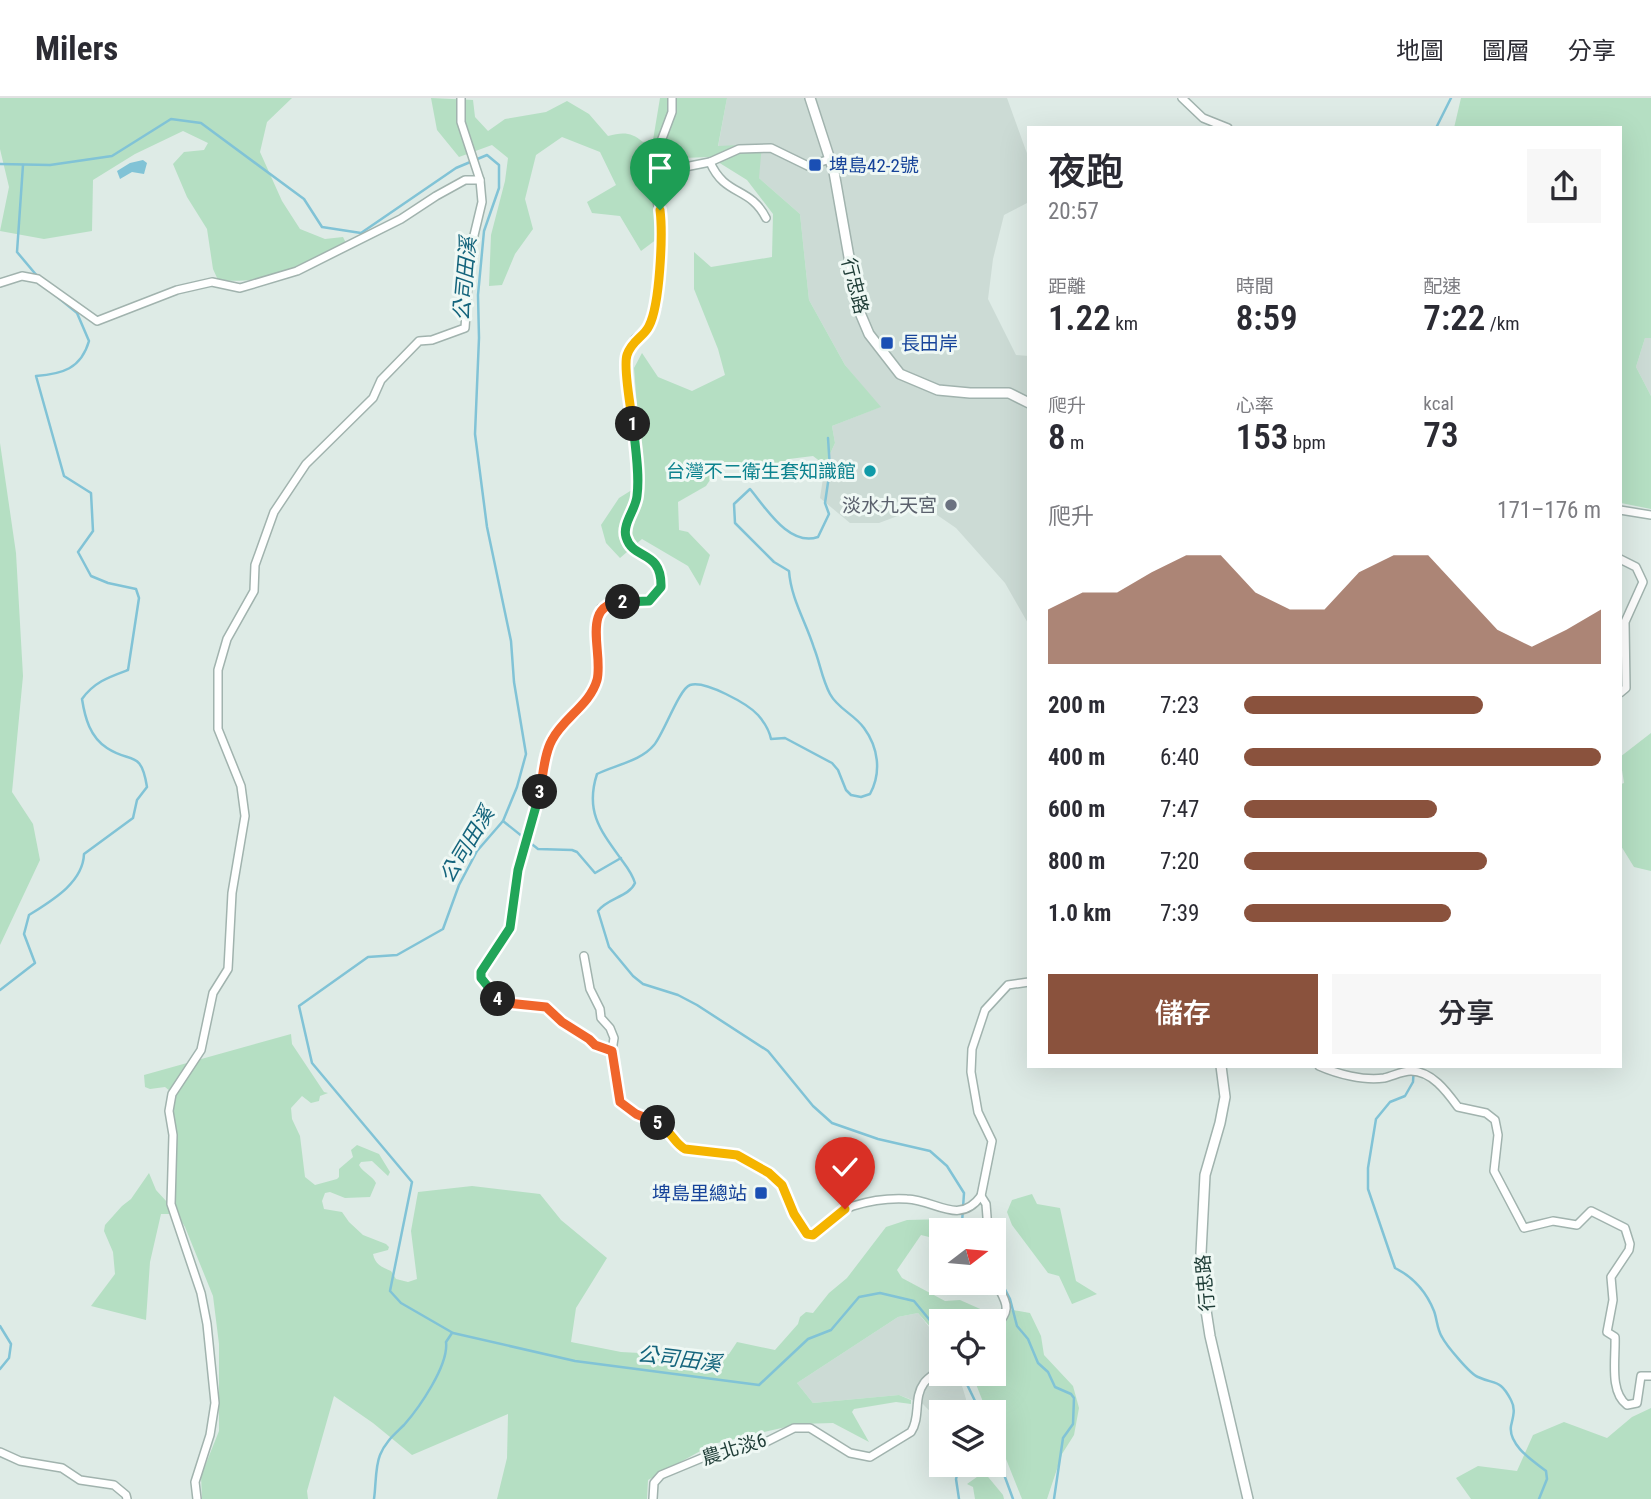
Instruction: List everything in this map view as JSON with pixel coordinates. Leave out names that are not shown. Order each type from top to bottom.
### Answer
[{"type":"street","points":[[197,1499],[195,1482],[210,1435],[215,1403],[201,1293],[171,1204],[173,1135],[169,1111],[172,1094],[201,1050],[213,993],[228,970],[232,893],[245,816],[241,786],[218,729],[218,670],[227,639],[254,591],[255,565],[274,512],[306,464],[373,398],[382,380],[419,341],[432,340],[465,328],[470,251],[482,202],[480,180],[461,122],[461,98]]},
{"type":"street","points":[[612,1051],[595,1045],[546,1007],[499,1001],[481,978],[481,972],[510,928],[518,870],[527,832],[535,814],[550,741],[577,713],[597,682],[599,655],[596,621],[601,608],[610,602],[649,601],[661,587],[662,576],[655,561],[633,547],[626,539],[625,529],[637,497],[637,473],[626,357],[635,339],[648,329],[657,306],[663,231],[657,201],[656,154],[672,112],[672,98]]},
{"type":"street","name":"行忠路","points":[[810,98],[830,159],[858,308],[869,334],[900,374],[938,390],[1009,393],[1027,402]]},
{"type":"street","points":[[1182,98],[1203,118],[1223,126]]},
{"type":"street","points":[[655,168],[675,169],[710,162],[739,149],[771,148],[808,166],[830,159]]},
{"type":"street","points":[[710,162],[716,176],[732,190],[748,195],[760,205],[766,218]]},
{"type":"street","points":[[0,283],[22,276],[45,283],[97,321],[177,290],[212,282],[240,288],[297,271],[401,219],[465,180],[480,180]]},
{"type":"street","points":[[1622,510],[1651,515]]},
{"type":"street","points":[[1622,559],[1636,567],[1643,582],[1625,622],[1626,688],[1622,691]]},
{"type":"street","points":[[584,956],[590,989],[600,1009],[601,1018],[614,1038],[612,1051],[620,1102],[636,1114],[660,1124],[671,1132],[679,1146],[685,1149],[737,1155],[769,1173],[782,1185],[794,1214],[807,1234],[813,1235],[845,1209],[874,1201],[909,1199],[958,1212],[968,1210],[981,1196],[992,1141],[978,1112],[971,1072],[974,1037],[985,1010],[1008,985],[1027,982]]},
{"type":"street","name":"行忠路","points":[[1221,1068],[1225,1097],[1205,1175],[1202,1278],[1210,1336],[1248,1499]]},
{"type":"street","points":[[1324,1068],[1335,1073],[1382,1078],[1409,1071],[1421,1072],[1443,1087],[1458,1107],[1486,1113],[1495,1120],[1498,1135],[1493,1171],[1524,1228],[1553,1221],[1577,1225],[1591,1211],[1625,1228],[1629,1250],[1611,1277],[1613,1300],[1606,1332],[1615,1337],[1616,1390],[1620,1400],[1627,1405],[1637,1403],[1641,1376],[1651,1376]]},
{"type":"street","points":[[981,1196],[986,1204],[987,1218]]},
{"type":"street","points":[[1001,1295],[1007,1307],[1006,1315]]},
{"type":"street","name":"農北淡6","points":[[653,1499],[654,1483],[661,1475],[726,1447],[766,1442],[794,1428],[810,1428],[850,1453],[870,1457],[911,1432],[915,1426],[918,1395],[929,1378]]},
{"type":"street","points":[[0,1452],[20,1461],[62,1468],[80,1480],[114,1485],[127,1499]]},
{"type":"shaded area","points":[[727,98],[1007,98],[1027,153],[1027,203],[1004,215],[993,259],[988,299],[1016,355],[1027,356],[1027,622],[1005,583],[956,528],[924,506],[879,523],[850,523],[820,498],[825,465],[835,443],[832,426],[880,407],[845,365],[809,300],[800,214],[718,147]]},
{"type":"shaded area","points":[[1645,338],[1651,338],[1651,396],[1636,367]]},
{"type":"shaded area","points":[[918,1313],[929,1327],[929,1386],[962,1386],[966,1400],[929,1400],[929,1410],[923,1404],[899,1395],[813,1403],[797,1383],[898,1317]]},
{"type":"green space","points":[[0,98],[292,98],[267,122],[260,152],[282,201],[300,229],[325,239],[343,237],[346,243],[317,260],[285,273],[251,280],[218,280],[213,269],[207,229],[187,197],[173,164],[184,152],[204,150],[208,143],[183,131],[135,154],[93,180],[92,231],[44,239],[0,231],[9,187],[0,149]]},
{"type":"green space","points":[[431,98],[473,100],[475,117],[488,131],[505,119],[546,112],[567,101],[589,114],[608,136],[627,134],[643,142],[653,140],[660,98],[727,98],[718,146],[762,144],[759,178],[800,214],[809,300],[845,365],[881,407],[832,426],[835,443],[825,465],[813,456],[789,459],[754,479],[738,462],[720,465],[706,486],[678,502],[679,530],[688,532],[710,555],[700,586],[688,566],[642,539],[620,558],[606,543],[601,525],[619,498],[643,483],[634,368],[642,353],[658,377],[692,391],[725,375],[718,349],[694,289],[694,252],[711,267],[772,257],[773,214],[747,180],[710,157],[683,158],[651,171],[657,239],[641,251],[620,216],[592,213],[587,202],[616,185],[600,152],[562,137],[536,155],[525,199],[533,229],[515,254],[502,285],[489,286],[491,235],[508,158],[492,145],[459,157],[437,130]]},
{"type":"green space","points":[[1461,98],[1651,98],[1651,338],[1645,338],[1636,367],[1651,396],[1651,509],[1622,503],[1622,126],[1454,126]]},
{"type":"green space","points":[[0,443],[16,553],[23,676],[12,792],[33,824],[40,860],[0,945]]},
{"type":"green space","points":[[1651,733],[1651,871],[1634,867],[1622,848],[1622,755]]},
{"type":"green space","points":[[291,1034],[292,1044],[324,1092],[328,1093],[320,1096],[319,1101],[311,1103],[302,1096],[291,1108],[292,1119],[300,1136],[305,1177],[315,1185],[337,1179],[339,1169],[353,1157],[351,1150],[357,1145],[379,1154],[390,1172],[388,1176],[372,1161],[361,1162],[361,1168],[376,1183],[370,1197],[345,1198],[330,1192],[325,1193],[322,1201],[324,1209],[342,1212],[363,1235],[386,1244],[388,1250],[373,1254],[375,1260],[391,1271],[396,1279],[408,1282],[417,1279],[411,1231],[418,1192],[472,1186],[540,1194],[561,1220],[607,1258],[576,1308],[571,1342],[621,1352],[715,1357],[729,1354],[737,1342],[775,1350],[798,1324],[800,1317],[806,1312],[813,1313],[829,1293],[847,1278],[886,1227],[907,1220],[929,1219],[929,1237],[921,1235],[897,1270],[902,1278],[929,1292],[929,1295],[945,1301],[960,1300],[980,1309],[929,1309],[929,1325],[918,1313],[898,1317],[797,1383],[813,1403],[899,1395],[911,1400],[911,1404],[896,1402],[854,1409],[852,1412],[869,1442],[833,1423],[799,1424],[713,1444],[648,1480],[647,1499],[497,1499],[507,1458],[508,1414],[412,1455],[334,1396],[307,1491],[308,1499],[202,1499],[201,1476],[219,1431],[219,1344],[213,1296],[177,1214],[161,1214],[150,1262],[146,1320],[91,1306],[115,1274],[113,1252],[104,1231],[105,1225],[131,1199],[149,1173],[156,1190],[167,1202],[173,1201],[173,1107],[170,1091],[165,1087],[145,1087],[144,1075]]},
{"type":"green space","points":[[1032,1194],[1037,1204],[1060,1208],[1076,1281],[1097,1294],[1072,1304],[1059,1276],[1048,1273],[1012,1225],[1007,1212],[1012,1200]]},
{"type":"green space","points":[[1006,1311],[1030,1313],[1041,1336],[1044,1355],[1073,1386],[1079,1408],[1074,1435],[1062,1454],[1047,1499],[1022,1499],[1006,1459],[1006,1400],[982,1400],[977,1386],[1006,1386]]},
{"type":"green space","points":[[1651,1408],[1651,1499],[1471,1499],[1456,1478],[1478,1466],[1517,1471],[1533,1435],[1564,1422],[1607,1438],[1632,1417]]},
{"type":"green space","points":[[977,1477],[988,1477],[1004,1499],[975,1499],[973,1487],[967,1484]]},
{"type":"water","points":[[143,160],[147,163],[144,174],[132,172],[120,179],[117,171],[130,163]]},
{"type":"waterway","points":[[1437,126],[1451,98]]},
{"type":"waterway","name":"公司田溪","points":[[0,164],[50,165],[112,156],[171,119],[201,123],[304,199],[322,227],[361,233],[456,168],[487,155],[499,165],[499,188],[484,231],[478,295],[475,434],[487,527],[511,641],[514,682],[526,754],[517,787],[503,821],[477,851],[459,885],[443,929],[397,955],[368,957],[299,1006],[312,1063],[412,1182],[390,1291],[401,1303],[453,1333],[575,1361],[759,1385],[808,1339],[831,1330],[859,1297],[880,1293],[914,1301],[929,1319]]},
{"type":"waterway","points":[[23,165],[17,252],[38,277]]},
{"type":"waterway","points":[[0,990],[35,963],[24,934],[29,915],[56,897],[72,882],[78,874],[84,854],[133,818],[137,800],[147,787],[145,775],[138,762],[115,753],[96,738],[89,727],[83,706],[82,699],[92,688],[128,670],[139,598],[136,589],[91,576],[78,552],[93,531],[91,493],[64,476],[36,376],[54,374],[76,364],[89,341],[77,313],[49,290]]},
{"type":"waterway","points":[[828,438],[830,469],[825,503],[829,514],[818,537],[807,539],[788,531],[750,489],[734,504],[735,523],[774,562],[789,571],[796,601],[830,694],[837,704],[860,723],[873,743],[877,760],[874,786],[870,794],[861,797],[851,795],[832,763],[785,738],[771,739],[758,715],[736,699],[706,686],[690,685],[681,694],[658,739],[649,750],[635,759],[597,774],[593,799],[597,820],[635,883],[632,888],[598,911],[609,947],[633,976],[643,984],[678,995],[697,1005],[768,1051],[813,1106],[832,1123],[878,1139],[930,1151],[947,1166],[964,1193],[962,1218]]},
{"type":"waterway","points":[[503,821],[538,849],[577,852],[595,873],[621,858]]},
{"type":"waterway","points":[[1414,1068],[1413,1082],[1405,1096],[1390,1102],[1376,1119],[1368,1168],[1368,1189],[1395,1268],[1413,1280],[1423,1291],[1434,1311],[1444,1341],[1470,1371],[1500,1386],[1513,1403],[1513,1440],[1522,1452],[1546,1471],[1547,1479],[1539,1499]]},
{"type":"waterway","points":[[1006,1291],[1017,1326],[1028,1339],[1038,1363],[1048,1372],[1055,1387],[1074,1398],[1073,1424],[1063,1438],[1054,1499]]},
{"type":"waterway","points":[[0,1326],[11,1344],[9,1358],[0,1369]]},
{"type":"waterway","points":[[374,1499],[377,1465],[382,1450],[432,1386],[443,1362],[446,1342],[452,1333]]},
{"type":"waterway","name":"公司田溪","points":[[968,1386],[975,1400]]},
{"type":"waterway","name":"公司田溪","points":[[957,1477],[959,1499]]},
{"type":"waterway","points":[[1005,1477],[1013,1499]]},
{"type":"place","name":"埤島42-2號","points":[[815,165]]},
{"type":"place","name":"長田岸","points":[[887,343]]},
{"type":"place","name":"台灣不二衛生套知識館","points":[[870,471]]},
{"type":"place","name":"淡水九天宮","points":[[951,505]]},
{"type":"place","name":"埤島里總站","points":[[761,1193]]},
{"type":"route","points":[[660,210],[663,231],[659,254],[657,306],[648,329],[635,339],[626,357],[637,497],[625,529],[626,539],[633,547],[655,561],[662,576],[661,587],[649,601],[610,602],[601,608],[596,621],[599,655],[597,682],[577,713],[550,741],[535,814],[527,832],[514,888],[510,928],[481,972],[481,978],[499,1001],[546,1007],[595,1045],[612,1051],[620,1102],[636,1114],[671,1132],[679,1146],[737,1155],[769,1173],[782,1185],[794,1214],[807,1234],[813,1235],[845,1209]]}]
